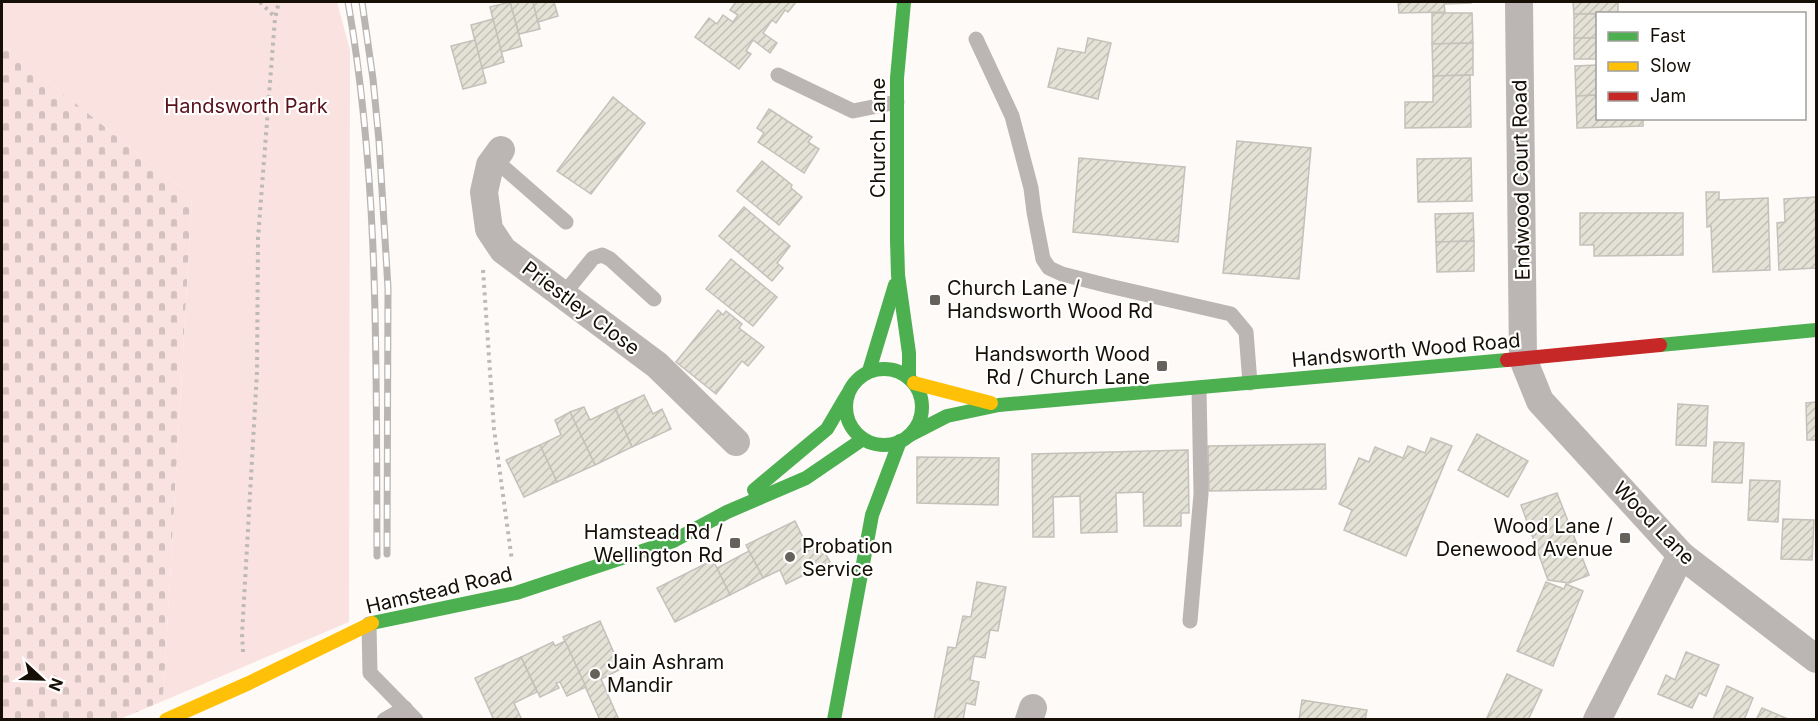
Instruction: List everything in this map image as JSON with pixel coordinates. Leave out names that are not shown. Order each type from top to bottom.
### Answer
[{"type":"main road","name":"Church Lane","points":[[904,2],[897,78],[898,275],[912,380]]},
{"type":"main road","name":"Church Lane","points":[[869,371],[898,275]]},
{"type":"main road","name":"Handsworth Wood Road","points":[[905,438],[947,416],[999,405],[1523,359],[1816,330]]},
{"type":"main road","points":[[834,720],[872,515],[905,438],[919,423],[922,412],[922,401],[912,380],[900,371],[880,368],[857,378],[847,395],[845,406],[852,428],[863,439],[883,445],[905,438]]},
{"type":"main road","name":"Handsworth Wood Road","points":[[912,380],[999,405]]},
{"type":"main road","name":"Hamstead Road","points":[[727,512],[827,429],[847,395]]},
{"type":"main road","name":"Hamstead Road","points":[[166,720],[249,683],[369,624],[516,593],[673,541],[727,512],[806,478],[863,439]]},
{"type":"main road","points":[[863,439],[866,458]]},
{"type":"main road","points":[[869,486],[872,515]]},
{"type":"street","name":"Endwood Court Road","points":[[1519,2],[1523,359]]},
{"type":"street","name":"Priestley Close","points":[[498,154],[490,165],[484,192],[489,229],[502,250],[657,365],[736,442]]},
{"type":"street","name":"Wood Lane","points":[[1523,359],[1540,401],[1681,555],[1816,659]]},
{"type":"street","points":[[1597,720],[1681,555]]},
{"type":"lane","points":[[976,39],[1012,116],[1032,188],[1043,259],[1049,268],[1062,274],[1109,286],[1231,314],[1246,333],[1250,383]]},
{"type":"lane","points":[[778,75],[853,111],[897,102]]},
{"type":"lane","points":[[498,154],[566,222]]},
{"type":"lane","points":[[563,295],[593,258],[602,255],[610,259],[654,299]]},
{"type":"lane","points":[[1190,621],[1201,494],[1198,388]]},
{"type":"lane","points":[[369,624],[370,673],[411,714]]},
{"type":"lane","points":[[384,720],[411,714]]},
{"type":"path","points":[[260,2],[275,18]]},
{"type":"path","points":[[243,662],[242,634],[257,372],[258,238],[275,18],[279,2]]},
{"type":"path","points":[[489,229],[482,250],[494,429],[516,593]]},
{"type":"green space","name":"Handsworth Park","points":[[2,2],[337,2],[350,50],[349,622],[163,701],[192,197],[2,44]]},
{"type":"green space","points":[[2,44],[192,197],[163,701],[120,719],[2,719]]},
{"type":"building","points":[[510,2],[533,2],[540,29],[519,34]]},
{"type":"building","points":[[510,2],[522,46],[501,52],[490,7]]},
{"type":"building","points":[[533,2],[554,2],[558,16],[538,22]]},
{"type":"building","points":[[736,2],[796,2],[788,12],[785,10],[776,23],[772,20],[763,33],[777,43],[770,53],[753,40],[746,51],[751,54],[739,69],[695,37],[709,18],[717,24],[723,15],[733,22],[738,15],[730,10]]},
{"type":"building","points":[[1398,2],[1471,3],[1444,4],[1445,12],[1399,13]]},
{"type":"building","points":[[1573,2],[1618,2],[1618,12],[1574,14]]},
{"type":"building","points":[[1432,13],[1472,13],[1473,43],[1432,44]]},
{"type":"building","points":[[1574,14],[1596,14],[1596,38],[1574,38]]},
{"type":"building","points":[[493,19],[504,62],[482,69],[471,25]]},
{"type":"building","points":[[1088,38],[1111,43],[1098,99],[1048,87],[1058,48],[1085,53]]},
{"type":"building","points":[[1574,38],[1596,38],[1596,59],[1574,59]]},
{"type":"building","points":[[475,40],[486,83],[463,89],[451,46]]},
{"type":"building","points":[[1473,43],[1473,75],[1433,76],[1432,44]]},
{"type":"building","points":[[1596,65],[1596,95],[1576,96],[1575,66]]},
{"type":"building","points":[[1470,75],[1471,127],[1405,128],[1405,102],[1433,102],[1433,76]]},
{"type":"building","points":[[1596,95],[1596,120],[1643,120],[1643,126],[1577,128],[1576,96]]},
{"type":"building","points":[[613,97],[645,123],[591,194],[557,171]]},
{"type":"building","points":[[769,109],[812,137],[808,142],[819,149],[804,173],[758,142],[764,133],[757,128]]},
{"type":"building","points":[[1237,141],[1311,148],[1299,279],[1223,273]]},
{"type":"building","points":[[1079,158],[1185,167],[1178,242],[1073,232]]},
{"type":"building","points":[[1471,158],[1472,201],[1418,202],[1417,159]]},
{"type":"building","points":[[762,161],[792,185],[791,188],[802,197],[779,225],[737,191]]},
{"type":"building","points":[[1706,192],[1719,192],[1719,200],[1768,198],[1770,270],[1713,272],[1711,226],[1707,227]]},
{"type":"building","points":[[1816,197],[1816,268],[1779,270],[1777,223],[1785,222],[1784,199]]},
{"type":"building","points":[[744,207],[790,246],[777,263],[783,268],[772,281],[719,236]]},
{"type":"building","points":[[1473,213],[1474,241],[1436,242],[1435,214]]},
{"type":"building","points":[[1580,213],[1683,213],[1683,255],[1594,256],[1594,245],[1580,245]]},
{"type":"building","points":[[1474,241],[1474,271],[1437,272],[1436,242]]},
{"type":"building","points":[[731,259],[777,297],[753,326],[706,289]]},
{"type":"building","points":[[718,310],[723,315],[726,311],[742,324],[739,328],[764,347],[748,366],[742,361],[716,394],[676,362]]},
{"type":"building","points":[[644,395],[653,414],[662,409],[671,429],[632,447],[615,408]]},
{"type":"building","points":[[1816,402],[1816,440],[1807,440],[1806,403]]},
{"type":"building","points":[[1678,404],[1708,406],[1706,446],[1676,445]]},
{"type":"building","points":[[584,407],[590,420],[615,408],[632,447],[595,465],[570,412]]},
{"type":"building","points":[[570,412],[595,465],[557,482],[540,445],[561,435],[555,420]]},
{"type":"building","points":[[1477,434],[1528,461],[1508,497],[1458,470]]},
{"type":"building","points":[[1431,438],[1452,446],[1406,556],[1344,530],[1352,510],[1339,504],[1359,458],[1369,462],[1375,447],[1403,458],[1408,446],[1425,453]]},
{"type":"building","points":[[1714,442],[1744,443],[1742,483],[1712,482]]},
{"type":"building","points":[[1325,444],[1326,489],[1209,491],[1208,446]]},
{"type":"building","points":[[540,445],[557,482],[524,497],[506,460]]},
{"type":"building","points":[[1188,450],[1189,513],[1181,513],[1181,526],[1144,526],[1143,492],[1116,493],[1117,532],[1081,533],[1080,496],[1053,497],[1054,537],[1033,537],[1032,454]]},
{"type":"building","points":[[917,457],[999,458],[998,505],[917,503]]},
{"type":"building","points":[[1750,480],[1780,481],[1778,522],[1748,520]]},
{"type":"building","points":[[1557,493],[1589,575],[1569,583],[1548,580],[1521,505]]},
{"type":"building","points":[[1783,519],[1814,520],[1812,560],[1781,559]]},
{"type":"building","name":"Probation Service","points":[[795,521],[809,550],[820,544],[830,562],[786,584],[780,570],[763,578],[746,545]]},
{"type":"building","points":[[749,551],[763,578],[730,595],[717,568]]},
{"type":"building","points":[[713,560],[730,595],[675,622],[657,588]]},
{"type":"building","points":[[977,582],[1006,587],[998,631],[990,630],[985,658],[974,656],[970,680],[979,682],[975,705],[966,703],[963,720],[934,720],[948,647],[956,648],[963,616],[971,617]]},
{"type":"building","points":[[1546,582],[1564,589],[1566,584],[1583,591],[1553,666],[1517,651]]},
{"type":"building","name":"Jain Ashram Mandir","points":[[600,621],[621,669],[601,679],[619,720],[600,720],[563,637]]},
{"type":"building","points":[[565,641],[586,687],[567,696],[560,682],[556,683],[559,688],[540,697],[521,657],[553,642],[555,646]]},
{"type":"building","points":[[1686,652],[1719,665],[1706,696],[1699,693],[1692,708],[1658,694],[1666,675],[1675,680]]},
{"type":"building","points":[[521,657],[537,692],[514,703],[522,720],[494,720],[475,678]]},
{"type":"building","points":[[1507,674],[1542,690],[1528,720],[1486,720]]},
{"type":"building","points":[[1727,686],[1753,698],[1744,720],[1713,719]]},
{"type":"building","points":[[1302,700],[1367,710],[1365,720],[1299,720]]},
{"type":"building","points":[[1762,708],[1788,719],[1788,720],[1756,720]]},
{"type":"railway","points":[[348,2],[366,139],[371,208],[376,347],[377,556]]},
{"type":"railway","points":[[362,2],[379,141],[388,288],[387,554]]},
{"type":"traffic: fast","points":[[904,2],[897,78],[897,240],[898,275],[909,353],[909,378]]},
{"type":"traffic: fast","points":[[869,371],[895,285]]},
{"type":"traffic: fast","points":[[1660,345],[1816,330]]},
{"type":"traffic: fast","points":[[910,435],[947,416],[999,405],[1507,360]]},
{"type":"traffic: fast","points":[[877,369],[891,369],[905,375],[916,386],[920,392],[922,407],[920,422],[911,434],[899,443],[877,445],[863,439],[852,428],[846,414],[846,400],[852,386],[863,375],[877,369]]},
{"type":"traffic: fast","points":[[754,490],[827,429],[847,395]]},
{"type":"traffic: fast","points":[[372,623],[516,593],[673,541],[727,512],[806,478],[863,439]]},
{"type":"traffic: fast","points":[[834,720],[872,515],[900,441]]},
{"type":"traffic: slow","points":[[914,383],[991,403]]},
{"type":"traffic: slow","points":[[166,720],[249,683],[372,623]]},
{"type":"traffic: jam","points":[[1507,360],[1660,345]]},
{"type":"place","name":"Church Lane / Handsworth Wood Rd","points":[[935,300]]},
{"type":"place","name":"Handsworth Wood Rd / Church Lane","points":[[1162,366]]},
{"type":"place","name":"Wood Lane / Denewood Avenue","points":[[1625,538]]},
{"type":"place","name":"Hamstead Rd / Wellington Rd","points":[[735,543]]},
{"type":"place","name":"Probation Service","points":[[790,557]]},
{"type":"place","name":"Jain Ashram Mandir","points":[[595,674]]}]
